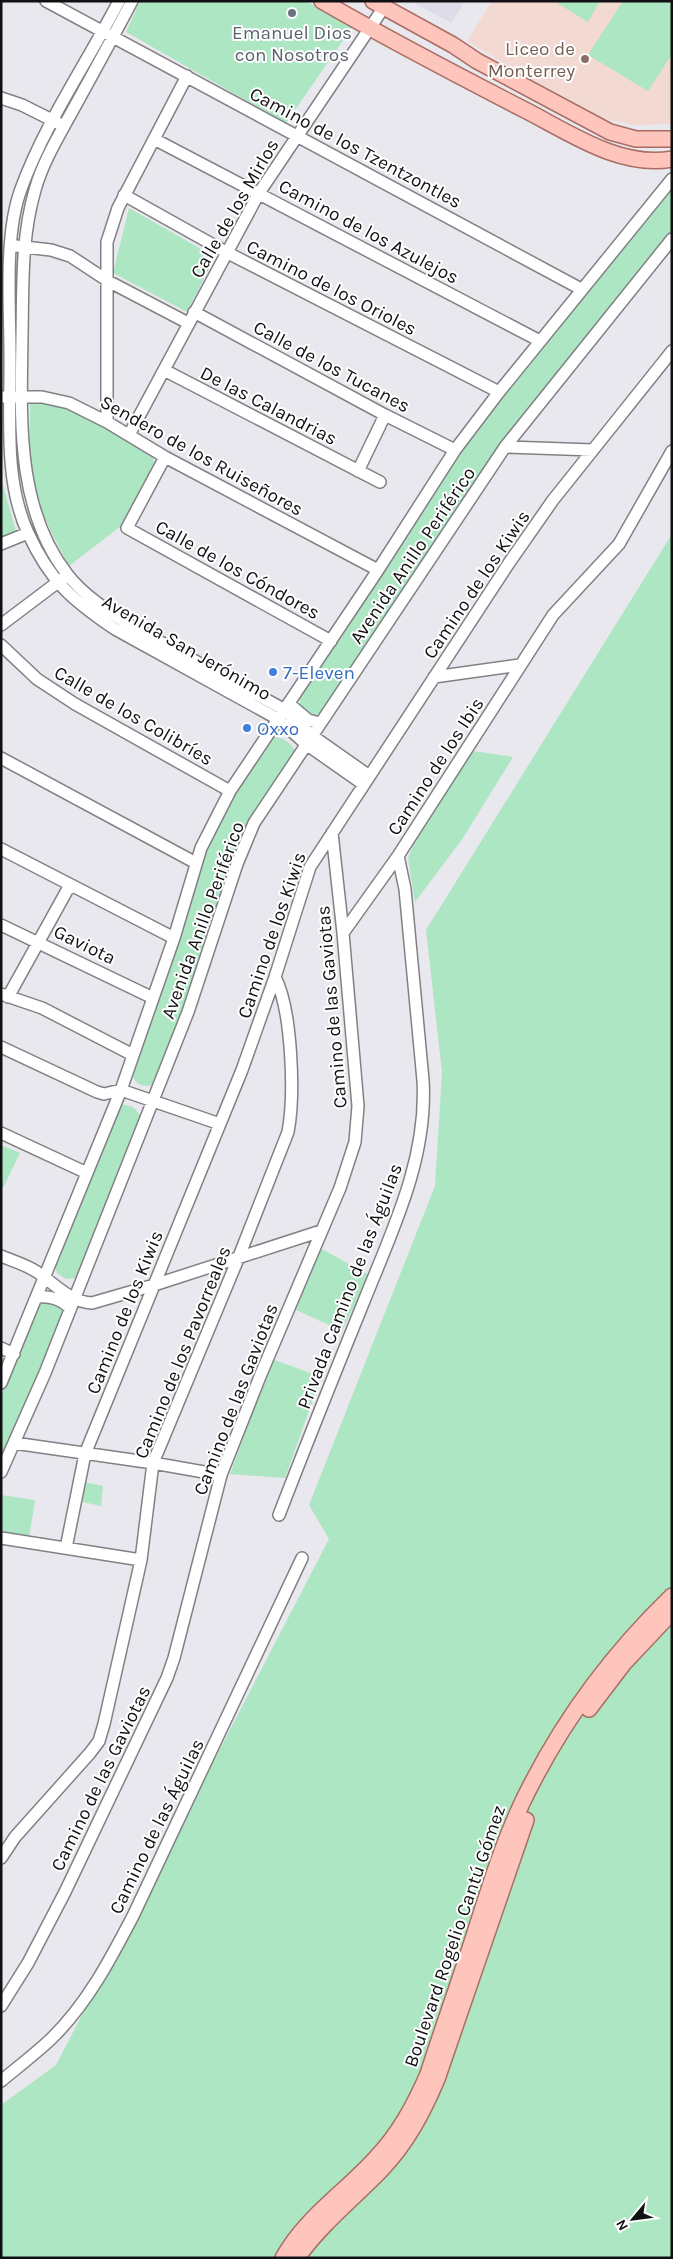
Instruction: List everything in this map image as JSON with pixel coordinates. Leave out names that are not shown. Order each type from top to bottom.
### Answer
[{"type":"main road","points":[[322,1],[337,6],[370,28],[468,82],[586,143],[634,158],[652,161],[672,159]]},
{"type":"main road","points":[[379,4],[453,45],[477,61],[610,132],[636,139],[672,139]]},
{"type":"main road","name":"Boulevard Rogelio Cantú Gómez","points":[[283,2258],[308,2224],[376,2159],[398,2132],[417,2099],[428,2074],[506,1841],[530,1788],[552,1748],[598,1679],[639,1628],[672,1596]]},
{"type":"main road","name":"Boulevard Rogelio Cantú Gómez","points":[[297,2258],[340,2208],[382,2169],[406,2141],[438,2079],[520,1834],[535,1800],[556,1761],[595,1700],[624,1663],[672,1612]]},
{"type":"street","name":"Camino de los Tzentzontles","points":[[46,1],[582,289]]},
{"type":"street","name":"Avenida San Jerónimo","points":[[18,247],[35,188],[109,34],[119,1]]},
{"type":"street","name":"Avenida San Jerónimo","points":[[132,1],[53,120],[21,189],[14,213],[18,247],[7,467],[28,533],[57,584],[92,614],[115,629],[281,715]]},
{"type":"street","name":"Calle de los Mirlos","points":[[129,435],[259,193],[370,28],[379,4]]},
{"type":"street","points":[[107,422],[107,242],[124,195],[187,76]]},
{"type":"street","points":[[1,98],[22,105],[64,126]]},
{"type":"street","name":"Camino de los Azulejos","points":[[154,139],[540,341]]},
{"type":"street","name":"Avenida Anillo Periférico","points":[[1,1384],[119,1095],[174,938],[196,863],[208,832],[230,791],[378,570],[455,450],[499,392],[671,180]]},
{"type":"street","name":"Camino de los Orioles","points":[[124,195],[226,252],[499,392]]},
{"type":"street","name":"Avenida Anillo Periférico","points":[[1,1472],[45,1373],[188,1012],[246,841],[258,816],[505,446],[672,239]]},
{"type":"street","points":[[18,247],[60,252],[108,281],[188,323]]},
{"type":"street","name":"Calle de los Tucanes","points":[[194,312],[385,415],[455,450]]},
{"type":"street","name":"Camino de los Kiwis","points":[[66,1548],[85,1454],[220,1124],[275,978],[310,867],[509,563],[553,500],[672,351]]},
{"type":"street","name":"De las Calandrias","points":[[164,370],[380,482]]},
{"type":"street","name":"Avenida San Jerónimo","points":[[11,397],[31,500],[49,544],[68,575],[107,610],[281,715],[307,743],[366,780]]},
{"type":"street","name":"Sendero de los Ruiseñores","points":[[11,397],[42,397],[69,403],[378,570]]},
{"type":"street","points":[[358,471],[385,415]]},
{"type":"street","points":[[505,446],[593,450]]},
{"type":"street","name":"Camino de los Ibis","points":[[344,933],[398,856],[553,615],[619,544],[672,451]]},
{"type":"street","name":"Calle de los Cóndores","points":[[165,456],[127,528],[331,641]]},
{"type":"street","points":[[1,544],[28,533]]},
{"type":"street","points":[[1,625],[68,575]]},
{"type":"street","name":"Calle de los Colibríes","points":[[1,645],[37,679],[75,704],[230,791]]},
{"type":"street","points":[[434,677],[520,665]]},
{"type":"street","points":[[307,743],[290,738],[281,715],[304,718],[320,723]]},
{"type":"street","points":[[1,758],[196,863]]},
{"type":"street","name":"Camino de las Gaviotas","points":[[1,2006],[28,1963],[65,1892],[167,1678],[174,1658],[221,1475],[320,1231],[340,1188],[355,1142],[358,1127],[358,1106],[344,933],[332,832]]},
{"type":"street","points":[[1,849],[174,938]]},
{"type":"street","name":"Privada Camino de las Águilas","points":[[279,1514],[398,1215],[418,1149],[424,1099],[423,1080],[405,889],[398,856]]},
{"type":"street","points":[[70,885],[39,941],[5,996],[42,1008],[133,1055]]},
{"type":"street","name":"Gaviota","points":[[1,924],[153,998]]},
{"type":"street","name":"Camino de los Pavorreales","points":[[1,1858],[15,1836],[99,1741],[141,1560],[153,1463],[288,1132],[291,1113],[291,1080],[286,1018],[280,987],[275,978]]},
{"type":"street","points":[[1,1047],[97,1092],[104,1094],[154,1096]]},
{"type":"street","points":[[125,1077],[133,1088],[141,1092],[220,1124]]},
{"type":"street","points":[[119,1095],[135,1102],[147,1114]]},
{"type":"street","points":[[1,1133],[87,1173]]},
{"type":"street","points":[[38,1297],[48,1296],[72,1304],[92,1303],[154,1285],[320,1231]]},
{"type":"street","points":[[1,1256],[61,1282],[81,1284]]},
{"type":"street","points":[[46,1274],[72,1304]]},
{"type":"street","points":[[1,1348],[14,1354]]},
{"type":"street","points":[[14,1443],[221,1475]]},
{"type":"street","points":[[1,1538],[141,1560]]},
{"type":"street","name":"Camino de las Águilas","points":[[1,2081],[51,2039],[87,1997],[105,1971],[134,1916],[302,1558]]},
{"type":"shaded area","points":[[411,1],[465,1],[451,23]]},
{"type":"shaded area","name":"Liceo de Monterrey","points":[[492,1],[672,1],[672,124],[634,125],[606,119],[528,78],[467,41]]},
{"type":"green space","points":[[140,1],[306,1],[353,26],[286,123],[126,32]]},
{"type":"green space","points":[[554,1],[600,1],[588,22]]},
{"type":"green space","points":[[623,1],[672,1],[672,54],[648,91],[588,55]]},
{"type":"green space","points":[[672,188],[672,234],[510,433],[321,714],[309,715],[300,708],[300,695],[475,431]]},
{"type":"green space","points":[[129,208],[215,257],[187,312],[113,273]]},
{"type":"green space","points":[[30,401],[57,403],[75,409],[152,453],[154,463],[121,526],[69,566],[43,515],[33,482],[30,452]]},
{"type":"green space","points":[[1,479],[16,531],[1,537]]},
{"type":"green space","points":[[672,534],[672,2258],[1,2258],[1,2105],[56,2065],[329,1539],[309,1505],[435,1186],[442,1072],[426,930]]},
{"type":"green space","points":[[272,737],[287,741],[293,747],[296,754],[245,830],[233,861],[196,979],[156,1084],[141,1085],[135,1081],[132,1074],[212,834]]},
{"type":"green space","points":[[473,751],[513,757],[463,838],[415,902],[408,858],[426,814]]},
{"type":"green space","points":[[121,1104],[133,1107],[142,1117],[78,1278],[66,1279],[57,1273],[55,1267],[118,1106]]},
{"type":"green space","points":[[1,1145],[20,1153],[3,1188],[1,1187]]},
{"type":"green space","points":[[320,1248],[369,1275],[342,1331],[296,1310]]},
{"type":"green space","points":[[47,1301],[65,1310],[1,1462],[1,1395],[41,1304]]},
{"type":"green space","points":[[272,1359],[321,1377],[285,1478],[230,1474]]},
{"type":"green space","points":[[84,1482],[103,1486],[101,1506],[83,1502]]},
{"type":"green space","points":[[1,1495],[35,1500],[29,1538],[1,1533]]},
{"type":"place","name":"Emanuel Dios con Nosotros","points":[[292,13]]},
{"type":"place","name":"Liceo de Monterrey","points":[[585,59]]},
{"type":"place","name":"7-Eleven","points":[[273,672]]},
{"type":"place","name":"Oxxo","points":[[247,728]]}]
